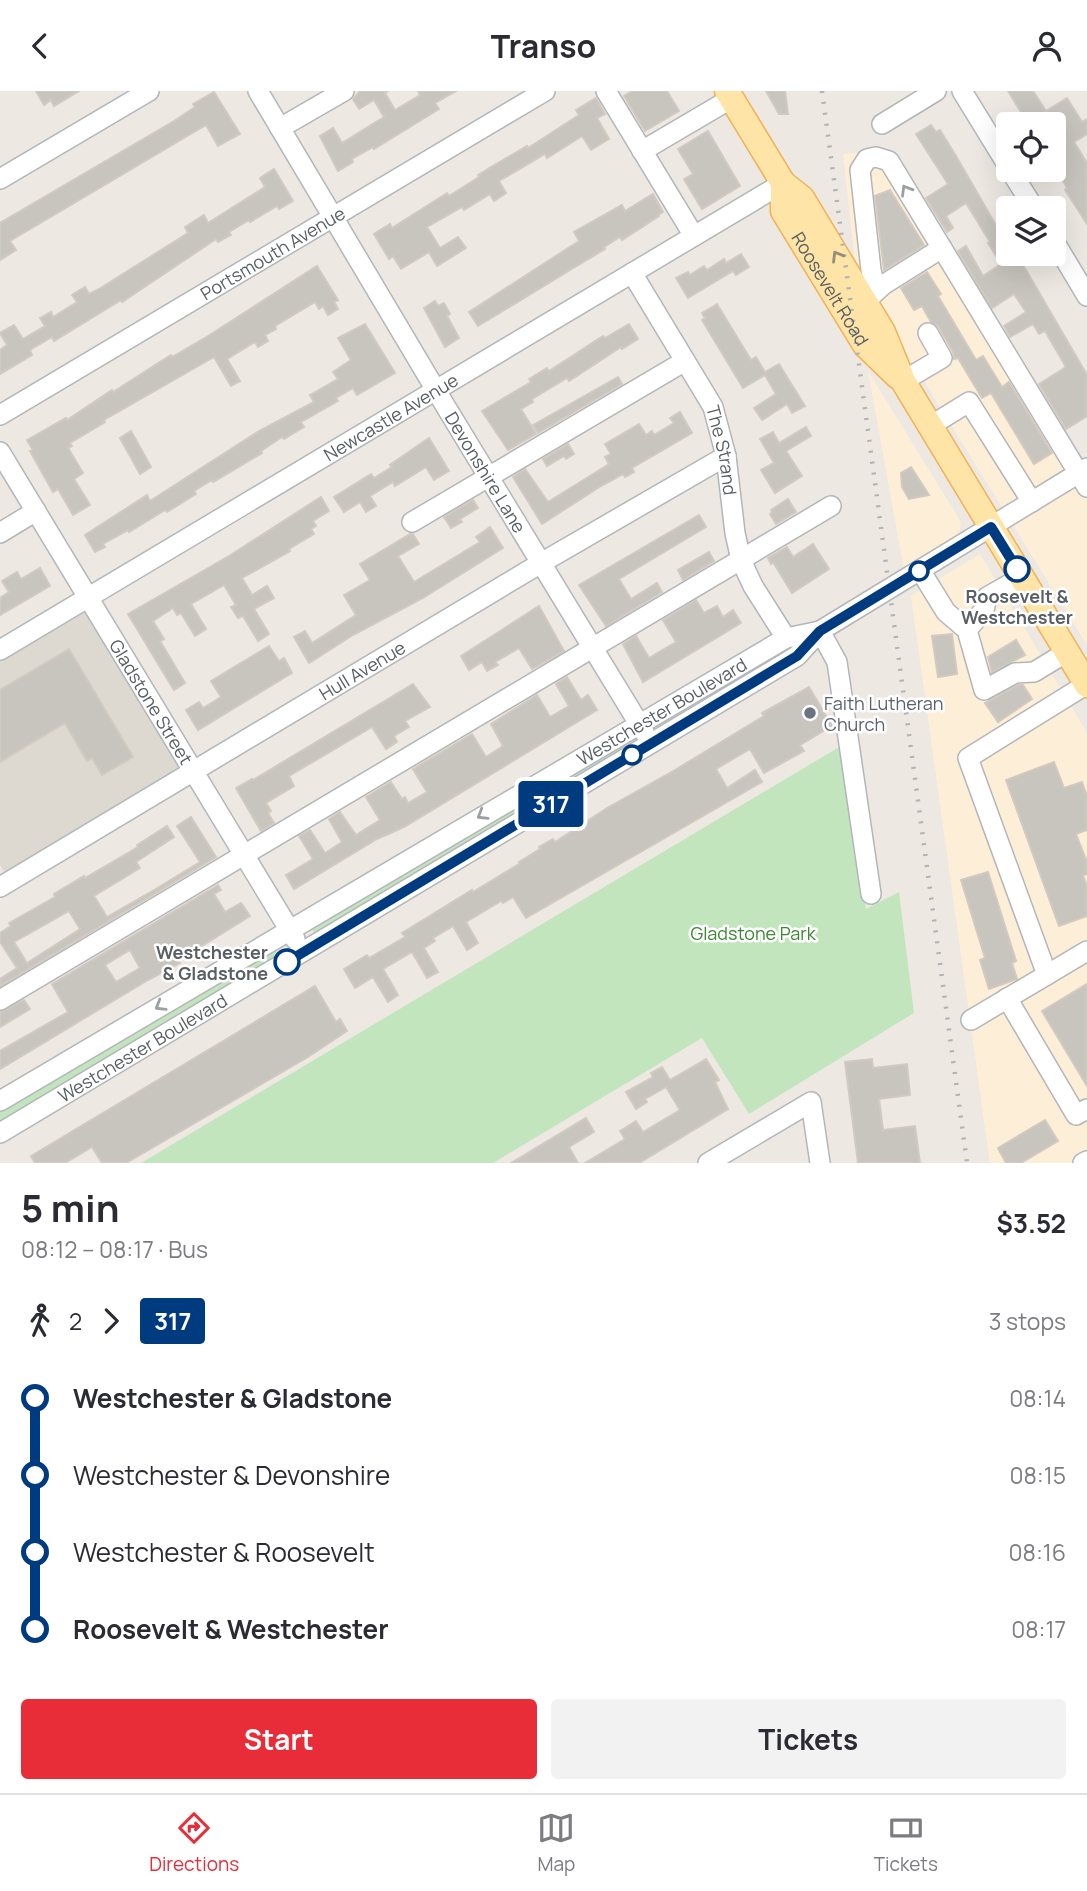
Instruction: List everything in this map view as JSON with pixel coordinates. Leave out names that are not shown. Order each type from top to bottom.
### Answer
[{"type":"main road","name":"Roosevelt Road","points":[[729,94],[783,183],[802,198],[870,297],[903,381],[1087,684]]},
{"type":"main road","name":"Roosevelt Road","points":[[783,183],[783,211],[865,345],[903,381]]},
{"type":"street","points":[[0,179],[149,91]]},
{"type":"street","name":"Devonshire Lane","points":[[258,91],[651,744]]},
{"type":"street","points":[[280,128],[344,91]]},
{"type":"street","name":"Portsmouth Avenue","points":[[0,415],[545,91]]},
{"type":"street","points":[[606,91],[694,236]]},
{"type":"street","points":[[882,124],[936,91]]},
{"type":"street","points":[[962,91],[996,147]]},
{"type":"street","points":[[642,151],[729,94]]},
{"type":"street","points":[[870,297],[871,270],[860,170],[867,159],[876,157],[889,161],[1084,476]]},
{"type":"street","name":"Newcastle Avenue","points":[[0,650],[783,183]]},
{"type":"street","points":[[870,297],[942,248]]},
{"type":"street","points":[[1066,261],[1087,296]]},
{"type":"street","name":"The Strand","points":[[632,273],[713,407],[726,456],[741,561],[753,586],[786,638]]},
{"type":"street","points":[[903,381],[942,358],[928,333]]},
{"type":"street","points":[[412,522],[685,361]]},
{"type":"street","points":[[930,426],[969,402],[1032,502]]},
{"type":"street","name":"Gladstone Street","points":[[0,452],[303,952]]},
{"type":"street","name":"Hull Avenue","points":[[0,887],[541,563],[726,456]]},
{"type":"street","name":"Westchester Boulevard","points":[[0,1133],[797,656],[820,631],[1032,502],[1084,476]]},
{"type":"street","points":[[0,1000],[831,506]]},
{"type":"street","points":[[0,533],[36,511]]},
{"type":"street","points":[[920,570],[946,612],[967,630],[984,691],[1015,673],[1034,672],[1067,652]]},
{"type":"street","points":[[967,630],[984,610],[987,597],[1022,577]]},
{"type":"street","points":[[820,631],[837,663],[871,894]]},
{"type":"street","name":"Westchester Boulevard","points":[[0,1101],[786,638],[820,631]]},
{"type":"street","points":[[1047,975],[968,758],[1087,684]]},
{"type":"street","points":[[971,1020],[1087,951]]},
{"type":"street","points":[[1007,998],[1076,1115],[1087,1109]]},
{"type":"street","points":[[708,1163],[811,1102],[820,1163]]},
{"type":"shaded area","points":[[843,154],[880,154],[1087,488],[1087,645],[856,271]]},
{"type":"shaded area","points":[[868,371],[961,522],[958,540],[905,575]]},
{"type":"shaded area","points":[[980,554],[1087,733],[1087,1163],[990,1163],[911,596]]},
{"type":"shaded area","points":[[83,613],[88,615],[179,767],[177,772],[6,875],[0,865],[0,661]]},
{"type":"green space","points":[[622,742],[626,749],[316,933],[313,931],[313,927]]},
{"type":"green space","name":"Gladstone Park","points":[[841,746],[866,909],[899,892],[914,1013],[749,1114],[702,1038],[493,1163],[141,1163]]},
{"type":"green space","points":[[275,949],[279,956],[0,1124],[0,1111]]},
{"type":"building","points":[[36,91],[79,91],[54,106],[51,100],[44,105]]},
{"type":"building","points":[[360,91],[388,91],[385,93],[395,110],[420,95],[418,91],[456,91],[435,103],[439,109],[374,149],[373,147],[352,159],[353,162],[338,171],[320,136],[333,128],[342,143],[384,117],[374,100],[359,109],[353,99]]},
{"type":"building","points":[[632,91],[667,91],[679,111],[645,131],[624,96]]},
{"type":"building","points":[[766,91],[785,91],[788,114],[779,114]]},
{"type":"building","points":[[1008,91],[1033,91],[1046,111],[1067,98],[1082,122],[1087,119],[1087,134],[1074,142],[1087,163],[1087,224],[1065,190],[1066,112],[1021,112]]},
{"type":"building","points":[[214,92],[240,134],[218,146],[206,125],[10,241],[16,250],[0,260],[0,223],[174,121],[195,107],[193,104]]},
{"type":"building","points":[[596,98],[605,114],[597,118],[609,139],[591,150],[582,136],[547,158],[545,154],[499,181],[506,193],[494,201],[490,194],[464,210],[462,207],[427,227],[440,248],[458,237],[466,248],[437,266],[429,252],[401,269],[393,256],[389,259],[374,234],[390,224],[392,228],[447,193],[449,196],[491,167],[527,146],[528,148],[579,115],[576,110]]},
{"type":"building","points":[[931,125],[936,132],[940,130],[996,225],[996,256],[966,203],[946,216],[953,228],[947,232],[926,198],[948,184],[916,134]]},
{"type":"building","points":[[708,131],[740,186],[702,209],[684,179],[693,174],[678,149]]},
{"type":"building","points":[[274,169],[293,201],[279,209],[277,206],[250,222],[249,220],[218,242],[216,239],[122,302],[121,300],[54,341],[52,337],[30,350],[32,355],[0,374],[0,350],[7,345],[0,333],[14,325],[23,339],[45,326],[40,318],[51,312],[53,317],[77,302],[72,295],[85,287],[89,294],[99,289],[188,233],[185,227],[204,215],[208,223],[265,187],[260,178]]},
{"type":"building","points":[[890,190],[924,245],[884,270],[875,196]]},
{"type":"building","points":[[653,194],[663,212],[659,216],[622,240],[620,237],[604,247],[605,249],[478,326],[469,312],[579,241],[574,232],[622,205],[625,211]]},
{"type":"building","points":[[966,246],[983,276],[998,266],[1023,266],[1087,375],[1087,416],[1066,429],[1039,384],[1066,367],[1045,331],[1039,334],[1033,324],[1010,337],[1004,326],[1026,312],[1014,294],[992,308],[958,251]]},
{"type":"building","points":[[741,254],[749,267],[736,275],[733,271],[688,298],[676,278],[688,272],[690,275],[704,266],[707,270],[724,259],[726,263]]},
{"type":"building","points":[[317,266],[338,300],[334,302],[338,309],[328,315],[323,306],[319,309],[315,302],[275,326],[276,329],[265,335],[268,341],[258,347],[255,342],[227,359],[240,381],[231,386],[214,357],[104,420],[105,422],[70,443],[72,446],[68,448],[83,473],[74,479],[90,505],[73,515],[58,489],[53,492],[30,451],[33,450],[27,440],[66,418],[67,420],[112,390],[113,392],[171,355],[172,357],[208,336]]},
{"type":"building","points":[[927,272],[976,360],[983,356],[1002,387],[1009,382],[1052,453],[1034,464],[991,393],[982,398],[958,358],[954,359],[953,352],[938,326],[931,322],[922,306],[914,310],[901,288]]},
{"type":"building","points":[[435,301],[438,306],[444,303],[450,314],[447,316],[459,338],[445,347],[424,308]]},
{"type":"building","points":[[717,304],[751,360],[756,357],[765,372],[779,364],[805,406],[792,413],[787,404],[762,420],[754,408],[776,394],[765,375],[743,388],[702,320],[705,318],[702,313]]},
{"type":"building","points":[[365,324],[395,373],[357,395],[353,388],[336,398],[338,401],[301,422],[304,427],[284,439],[282,437],[261,451],[262,453],[194,491],[196,494],[167,512],[165,510],[103,544],[105,547],[95,552],[85,535],[147,495],[150,501],[259,431],[314,402],[310,395],[338,379],[333,372],[351,360],[338,338]]},
{"type":"building","points":[[629,324],[638,339],[569,381],[567,378],[532,399],[533,402],[521,409],[536,434],[508,450],[482,411],[531,382],[529,379],[547,368],[549,371],[603,336],[605,338]]},
{"type":"building","points":[[618,377],[622,384],[538,433],[533,425]]},
{"type":"building","points":[[680,412],[692,433],[632,468],[634,472],[625,477],[623,474],[601,486],[542,524],[513,477],[525,469],[548,502],[609,464],[605,457],[611,454],[605,444],[639,424],[646,435],[652,431],[654,435],[674,423],[670,418]]},
{"type":"building","points":[[806,427],[811,436],[786,451],[802,476],[775,493],[761,470],[774,463],[760,439],[773,432],[779,443]]},
{"type":"building","points":[[131,431],[151,467],[140,474],[120,438]]},
{"type":"building","points":[[429,438],[449,471],[434,480],[426,467],[395,486],[393,482],[370,496],[376,506],[366,512],[360,502],[344,512],[334,497],[371,474],[374,478],[392,467],[390,465]]},
{"type":"building","points":[[568,444],[574,454],[566,459],[564,456],[547,466],[543,459]]},
{"type":"building","points":[[911,467],[929,495],[909,499],[902,487],[901,473]]},
{"type":"building","points":[[321,497],[329,511],[313,521],[316,526],[311,529],[314,534],[242,578],[252,595],[267,586],[274,598],[254,609],[269,634],[258,641],[243,616],[238,618],[231,607],[236,605],[224,585],[191,604],[206,629],[195,636],[181,613],[177,615],[173,608],[153,621],[164,639],[160,641],[185,683],[174,690],[128,614],[229,556]]},
{"type":"building","points":[[788,499],[796,512],[776,524],[770,514],[771,510]]},
{"type":"building","points":[[473,500],[478,508],[451,528],[444,517]]},
{"type":"building","points":[[699,515],[706,527],[619,579],[631,599],[657,583],[662,592],[606,626],[579,585]]},
{"type":"building","points":[[490,527],[503,548],[423,598],[353,635],[309,663],[294,637],[305,631],[312,643],[356,615],[344,595],[370,580],[360,564],[413,534],[419,544],[398,556],[414,582],[480,542],[476,537]]},
{"type":"building","points":[[813,544],[829,569],[792,593],[768,558],[787,547],[793,557]]},
{"type":"building","points":[[709,552],[714,561],[683,580],[678,570]]},
{"type":"building","points":[[40,568],[50,586],[0,615],[0,598],[9,592],[2,581],[17,572],[21,579]]},
{"type":"building","points":[[696,600],[704,613],[717,606],[723,617],[733,610],[741,623],[643,682],[623,644],[636,636],[649,658],[676,642],[663,620]]},
{"type":"building","points":[[539,606],[564,651],[532,669],[519,648],[495,662],[498,665],[487,671],[482,662],[469,670],[461,656]]},
{"type":"building","points":[[952,634],[957,674],[938,677],[932,636]]},
{"type":"building","points":[[1016,640],[1025,655],[992,672],[988,657]]},
{"type":"building","points":[[269,646],[279,661],[284,658],[292,673],[198,730],[186,710],[199,702],[203,708],[221,697],[211,681]]},
{"type":"building","points":[[69,649],[133,757],[102,775],[92,758],[87,761],[65,723],[0,762],[0,690]]},
{"type":"building","points":[[567,677],[581,700],[588,695],[597,710],[404,827],[377,839],[294,889],[286,875],[313,859],[299,836],[310,830],[325,853],[342,842],[329,819],[340,812],[356,835],[380,820],[366,797],[391,782],[402,799],[405,797],[408,803],[427,792],[413,769],[472,734],[486,757],[503,746],[491,724],[537,695],[550,717],[569,706],[556,684]]},
{"type":"building","points":[[413,684],[430,707],[405,721],[409,727],[394,736],[397,742],[386,749],[372,727],[289,776],[294,786],[266,803],[274,823],[261,831],[236,788]]},
{"type":"building","points":[[1018,685],[1023,685],[1032,699],[998,722],[985,703]]},
{"type":"building","points":[[809,687],[832,726],[800,745],[804,751],[764,773],[750,749],[716,769],[727,788],[755,770],[762,782],[526,918],[513,897],[503,903],[501,901],[466,922],[478,943],[467,950],[453,926],[433,938],[435,941],[424,948],[438,972],[427,978],[412,952],[383,969],[398,995],[388,1002],[373,977],[355,988],[344,969],[405,937],[402,933],[519,864],[540,849],[539,847],[553,839],[555,842],[607,808],[764,716],[762,713]]},
{"type":"building","points":[[1054,762],[1064,788],[1082,782],[1087,796],[1087,830],[1076,834],[1087,862],[1087,874],[1083,875],[1087,887],[1087,916],[1059,926],[1006,780]]},
{"type":"building","points":[[191,817],[216,857],[0,986],[0,979],[17,968],[0,942],[0,933],[11,926],[9,923],[55,897],[54,894],[138,847],[137,845],[167,826],[174,837],[136,862],[140,868],[94,896],[107,917],[200,862],[177,826]],"holes":[[[69,911],[80,929],[27,963],[14,942]]]},
{"type":"building","points":[[988,872],[1016,961],[1012,963],[1017,979],[989,989],[980,960],[985,958],[961,880]]},
{"type":"building","points":[[218,885],[221,890],[214,894],[225,912],[241,903],[250,916],[178,961],[180,963],[0,1069],[0,1051],[68,1012],[52,984]],"holes":[[[130,950],[140,968],[116,982],[105,965]]]},
{"type":"building","points":[[1087,984],[1087,1086],[1042,1011]]},
{"type":"building","points":[[315,986],[336,1022],[340,1019],[347,1031],[308,1057],[126,1163],[102,1163],[92,1147],[65,1163],[35,1163],[31,1156]]},
{"type":"building","points":[[24,1000],[30,1009],[0,1027],[0,1012]]},
{"type":"building","points":[[706,1059],[719,1080],[715,1082],[728,1109],[639,1163],[585,1163],[625,1139],[620,1131],[636,1121],[643,1132],[680,1110],[666,1087],[645,1099],[647,1102],[636,1109],[626,1092],[653,1077],[651,1073],[662,1067],[670,1080]]},
{"type":"building","points":[[872,1059],[873,1068],[907,1064],[910,1095],[879,1099],[883,1130],[915,1126],[920,1163],[858,1163],[845,1062]]},
{"type":"building","points":[[586,1118],[594,1132],[569,1147],[578,1163],[511,1163]]},
{"type":"building","points":[[1045,1120],[1058,1141],[1021,1163],[1006,1163],[998,1148]]},
{"type":"railway","points":[[822,91],[967,1163]]},
{"type":"bus line","name":"317","points":[[287,962],[797,656],[820,631],[991,527],[1017,569]]},
{"type":"place","name":"Roosevelt & Westchester","points":[[1017,569]]},
{"type":"place","name":"Faith Lutheran Church","points":[[810,713]]},
{"type":"place","name":"Westchester & Gladstone","points":[[287,962]]}]
